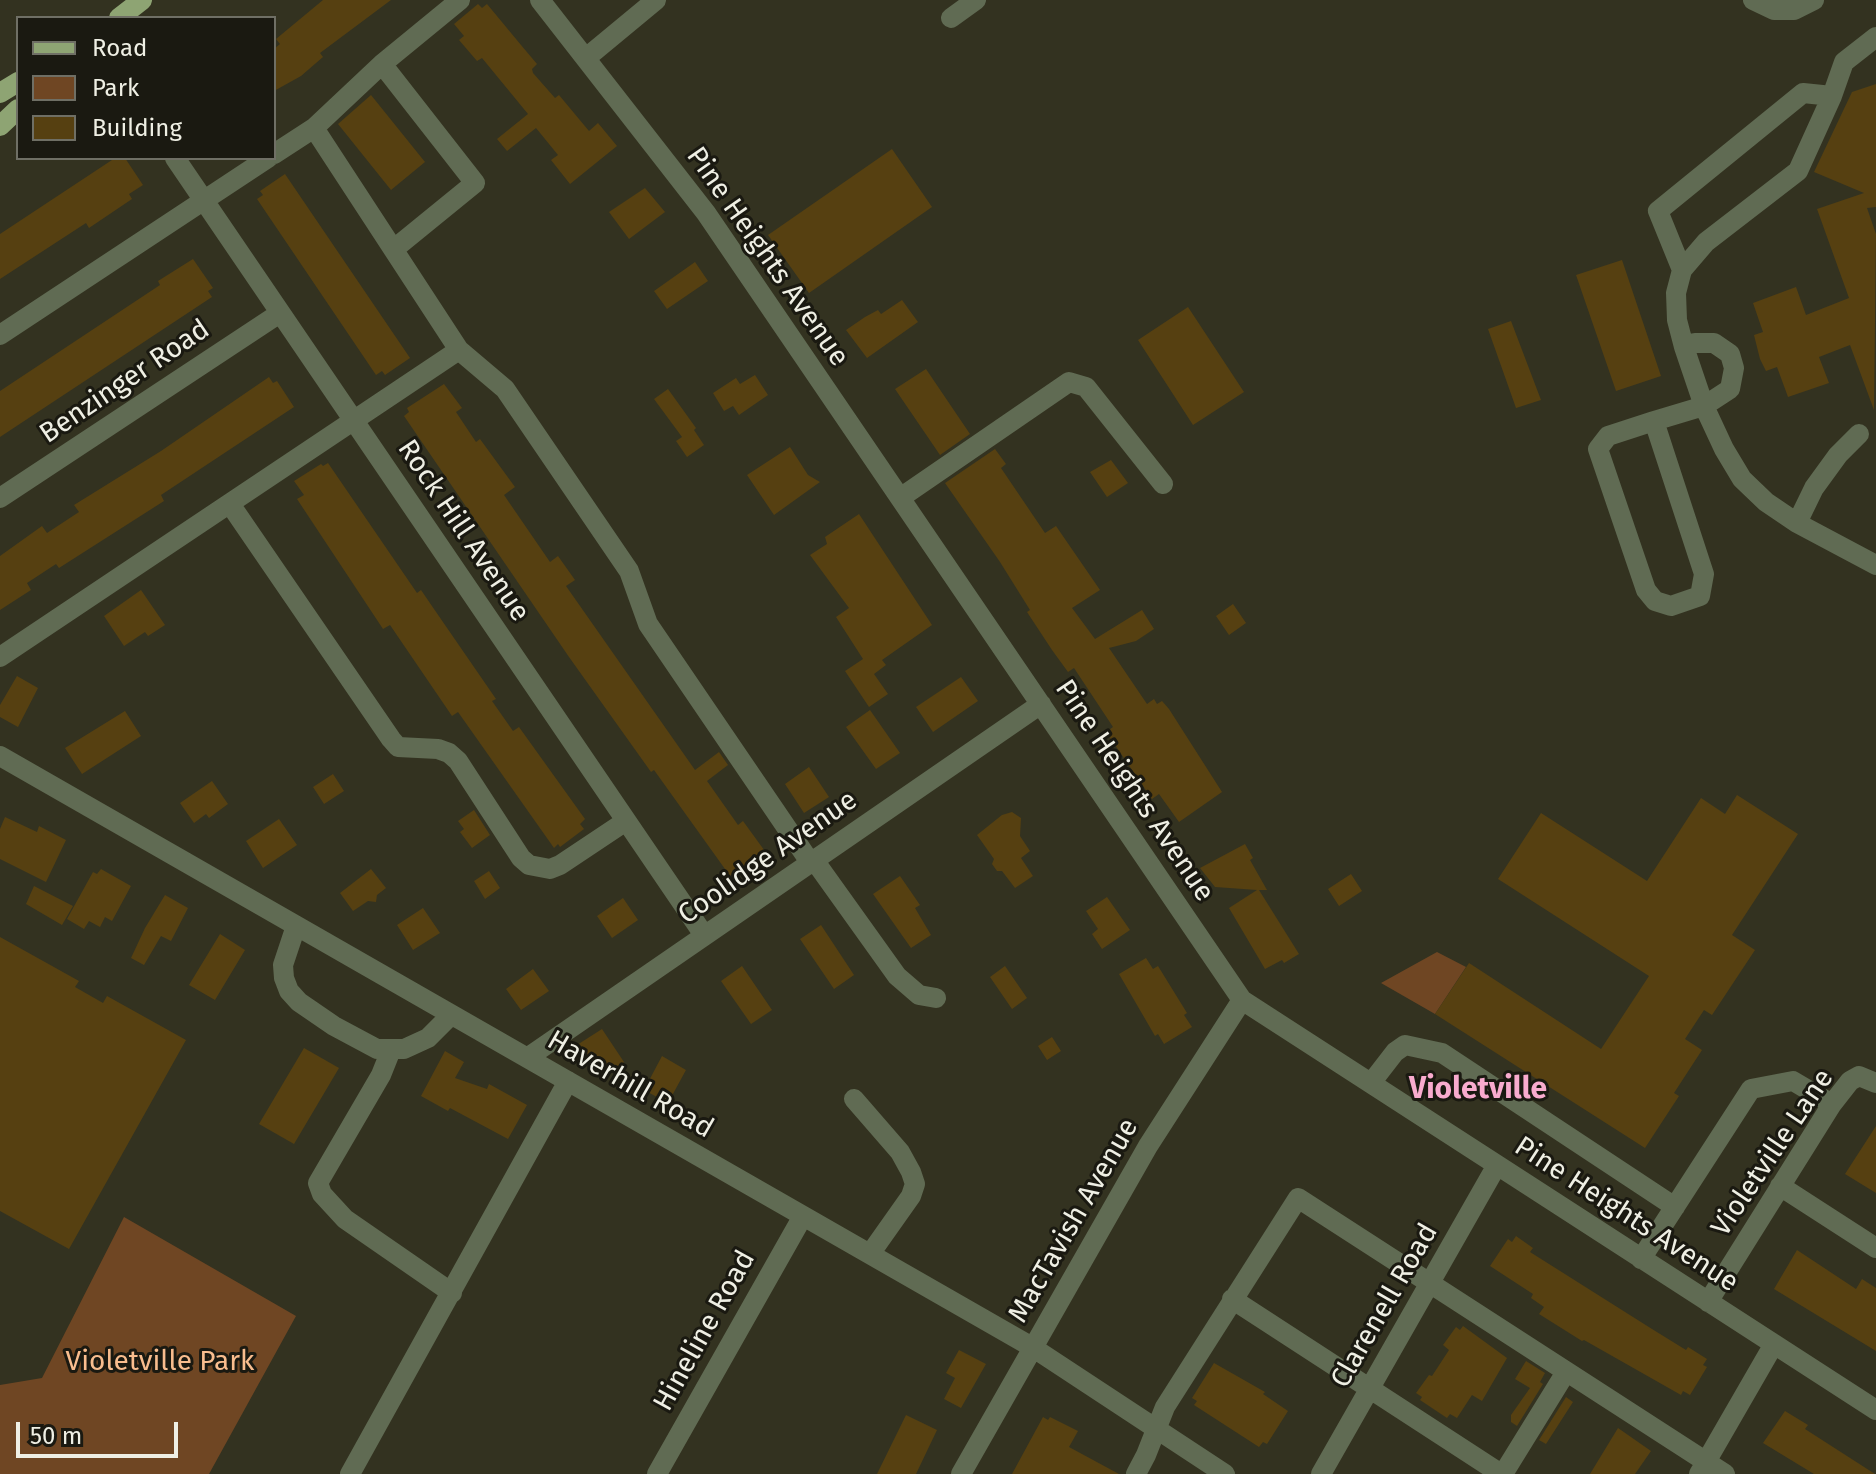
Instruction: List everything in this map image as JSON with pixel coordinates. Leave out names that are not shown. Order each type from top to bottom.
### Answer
[{"type":"main road","points":[[122,16],[142,0]]},
{"type":"main road","points":[[0,126],[16,111]]},
{"type":"street","points":[[276,153],[314,128],[382,64],[460,0]]},
{"type":"street","name":"Pine Heights Avenue","points":[[540,0],[706,213],[1242,1000],[1876,1410]]},
{"type":"street","points":[[586,58],[656,0]]},
{"type":"street","points":[[951,18],[976,0]]},
{"type":"street","points":[[1753,0],[1774,10],[1794,10],[1814,0]]},
{"type":"street","points":[[1876,37],[1844,62],[1798,171],[1706,242],[1682,270],[1676,293],[1677,320],[1704,406],[1742,479],[1766,502],[1797,523],[1876,565]]},
{"type":"street","points":[[382,64],[475,183],[394,249]]},
{"type":"street","points":[[1682,270],[1658,211],[1803,93],[1832,96]]},
{"type":"street","points":[[314,128],[459,350],[505,389],[629,571],[648,624],[812,861],[897,976],[919,995],[936,998]]},
{"type":"street","name":"Rock Hill Avenue","points":[[176,160],[704,935]]},
{"type":"street","points":[[0,335],[265,160]]},
{"type":"street","name":"Benzinger Road","points":[[0,498],[280,313]]},
{"type":"street","points":[[1654,421],[1704,574],[1700,596],[1671,606],[1655,601],[1646,590],[1598,449],[1608,436],[1654,421],[1704,406],[1730,389],[1734,368],[1730,354],[1714,343],[1695,343],[1684,347]]},
{"type":"street","points":[[0,657],[459,350]]},
{"type":"street","points":[[900,498],[1069,382],[1086,387],[1163,484]]},
{"type":"street","points":[[1797,523],[1814,488],[1838,455],[1859,434]]},
{"type":"street","points":[[230,504],[391,739],[398,747],[438,749],[458,761],[521,858],[529,865],[550,869],[560,865],[626,821]]},
{"type":"street","name":"Coolidge Avenue","points":[[527,1058],[1041,704]]},
{"type":"street","name":"Haverhill Road","points":[[0,756],[1032,1347],[1225,1474]]},
{"type":"street","points":[[296,926],[283,965],[289,991],[299,1002],[365,1044],[391,1050],[417,1045],[440,1029],[451,1015]]},
{"type":"street","name":"MacTavish Avenue","points":[[961,1474],[1148,1146],[1242,1000]]},
{"type":"street","points":[[1371,1083],[1395,1052],[1405,1045],[1442,1053],[1675,1207]]},
{"type":"street","points":[[391,1050],[381,1075],[318,1183],[322,1194],[345,1219],[452,1293]]},
{"type":"street","name":"Violetville Lane","points":[[1708,1302],[1832,1104],[1850,1081],[1867,1080]]},
{"type":"street","points":[[350,1474],[568,1081]]},
{"type":"street","points":[[1641,1259],[1751,1089],[1793,1081],[1832,1104]]},
{"type":"street","points":[[854,1099],[900,1152],[915,1184],[911,1196],[870,1254]]},
{"type":"street","name":"Clarenell Road","points":[[1321,1474],[1497,1165]]},
{"type":"street","points":[[1780,1186],[1876,1248]]},
{"type":"street","points":[[1136,1474],[1165,1407],[1298,1198],[1566,1372],[1703,1468],[1725,1474]]},
{"type":"street","name":"Hineline Road","points":[[657,1474],[803,1216]]},
{"type":"street","points":[[1232,1299],[1502,1474],[1566,1372]]},
{"type":"street","points":[[1703,1468],[1774,1344]]},
{"type":"green space","points":[[1437,952],[1466,967],[1435,1014],[1381,983]]},
{"type":"green space","name":"Violetville Park","points":[[124,1217],[296,1316],[209,1474],[0,1474],[0,1385],[42,1378]]},
{"type":"building","points":[[323,0],[391,0],[320,53],[323,57],[301,76],[276,90],[276,47],[280,44],[276,39]]},
{"type":"building","points":[[478,4],[482,8],[487,4],[537,64],[532,69],[533,73],[555,98],[559,95],[589,131],[598,123],[617,146],[570,184],[551,160],[558,155],[536,128],[507,151],[497,139],[528,114],[482,58],[477,61],[459,40],[464,36],[454,24]]},
{"type":"building","points":[[1876,84],[1876,207],[1867,208],[1876,234],[1874,410],[1850,345],[1819,357],[1829,383],[1788,397],[1777,367],[1766,371],[1760,359],[1754,335],[1763,332],[1753,303],[1796,287],[1806,315],[1849,298],[1817,209],[1864,193],[1814,172],[1852,92]]},
{"type":"building","points":[[371,95],[425,162],[391,190],[338,124]]},
{"type":"building","points":[[892,149],[932,207],[809,293],[768,235]]},
{"type":"building","points":[[112,160],[126,160],[143,185],[129,194],[132,199],[89,228],[86,223],[0,279],[0,234]]},
{"type":"building","points":[[285,174],[410,358],[385,375],[382,371],[376,375],[257,199],[263,195],[260,191]]},
{"type":"building","points":[[645,188],[665,212],[629,239],[609,212]]},
{"type":"building","points":[[193,259],[213,288],[208,291],[212,297],[0,437],[0,391],[160,285],[158,281]]},
{"type":"building","points":[[1622,260],[1661,376],[1616,391],[1576,275]]},
{"type":"building","points":[[695,262],[708,281],[667,309],[654,291]]},
{"type":"building","points":[[902,300],[918,322],[867,358],[846,330],[878,310],[881,314]]},
{"type":"building","points":[[1188,307],[1244,392],[1193,425],[1138,340]]},
{"type":"building","points":[[1511,321],[1541,400],[1516,408],[1488,329]]},
{"type":"building","points":[[926,369],[970,434],[940,455],[895,389]]},
{"type":"building","points":[[755,375],[768,395],[739,415],[733,406],[724,411],[713,393],[736,378],[740,384]]},
{"type":"building","points":[[269,377],[273,383],[277,381],[294,407],[161,495],[164,501],[59,568],[56,564],[27,583],[31,590],[0,610],[0,556],[42,526],[47,533],[79,512],[74,505],[161,451]]},
{"type":"building","points":[[444,384],[462,408],[456,412],[476,442],[480,439],[515,487],[504,495],[550,562],[558,556],[575,580],[566,586],[695,770],[719,752],[728,765],[707,781],[738,825],[743,821],[767,854],[738,875],[736,871],[730,876],[654,770],[651,772],[404,416],[409,412],[407,408]]},
{"type":"building","points":[[668,389],[696,428],[694,430],[704,445],[687,457],[676,441],[682,437],[654,399]]},
{"type":"building","points":[[790,447],[808,475],[820,482],[774,515],[747,475]]},
{"type":"building","points":[[995,449],[1006,464],[1001,468],[1045,533],[1056,526],[1100,590],[1072,608],[1095,639],[1142,610],[1154,629],[1136,641],[1109,648],[1147,704],[1154,699],[1157,704],[1162,701],[1169,709],[1222,792],[1179,822],[1159,794],[1152,799],[1106,732],[1113,727],[1074,668],[1068,672],[1052,650],[1000,562],[945,483]]},
{"type":"building","points":[[1111,460],[1128,483],[1107,497],[1090,472]]},
{"type":"building","points":[[328,463],[417,593],[421,590],[496,699],[492,701],[513,731],[519,727],[585,819],[580,824],[584,829],[560,847],[558,844],[554,848],[458,712],[452,716],[390,625],[383,629],[297,499],[304,495],[294,481]]},
{"type":"building","points":[[859,514],[932,625],[882,660],[886,665],[874,674],[888,694],[869,707],[845,671],[863,659],[836,617],[849,608],[810,555],[827,544],[825,537]]},
{"type":"building","points":[[141,590],[165,625],[148,636],[145,632],[124,646],[104,616]]},
{"type":"building","points":[[1233,604],[1246,623],[1229,635],[1216,616]]},
{"type":"building","points":[[17,676],[38,688],[18,727],[0,717],[0,705]]},
{"type":"building","points":[[961,677],[978,701],[933,732],[916,707]]},
{"type":"building","points":[[870,710],[900,753],[876,769],[846,727]]},
{"type":"building","points":[[125,711],[141,736],[82,774],[65,748]]},
{"type":"building","points":[[809,767],[829,797],[804,813],[785,784]]},
{"type":"building","points":[[333,774],[344,791],[324,804],[313,787]]},
{"type":"building","points":[[212,781],[228,804],[209,818],[206,814],[194,823],[180,803]]},
{"type":"building","points":[[1737,795],[1798,834],[1732,935],[1755,950],[1712,1015],[1704,1010],[1685,1039],[1702,1050],[1674,1093],[1679,1096],[1645,1148],[1435,1014],[1469,963],[1601,1049],[1649,976],[1498,879],[1541,813],[1647,881],[1701,798],[1725,814]]},
{"type":"building","points":[[474,810],[490,835],[472,848],[460,832],[464,829],[458,821]]},
{"type":"building","points":[[1012,812],[1021,818],[1020,836],[1030,851],[1021,858],[1033,876],[1015,888],[1002,871],[997,871],[992,864],[994,859],[977,835],[1002,815]]},
{"type":"building","points":[[5,817],[37,832],[39,826],[66,840],[46,882],[0,859],[0,829]]},
{"type":"building","points":[[279,819],[297,845],[263,868],[246,841]]},
{"type":"building","points":[[1245,844],[1267,890],[1259,890],[1299,954],[1265,969],[1229,908],[1257,890],[1215,887],[1200,868]]},
{"type":"building","points":[[101,869],[131,886],[112,921],[105,917],[100,927],[89,921],[84,929],[67,919],[93,872],[97,874]]},
{"type":"building","points":[[371,869],[386,888],[377,895],[376,902],[368,901],[353,911],[340,893]]},
{"type":"building","points":[[489,871],[500,888],[485,899],[474,881]]},
{"type":"building","points":[[1351,874],[1362,891],[1339,906],[1328,889]]},
{"type":"building","points":[[900,876],[920,905],[915,908],[931,935],[911,948],[873,894]]},
{"type":"building","points":[[34,886],[73,906],[62,925],[26,904]]},
{"type":"building","points":[[165,895],[188,908],[171,941],[161,936],[144,965],[131,958]]},
{"type":"building","points":[[1107,897],[1130,930],[1102,949],[1092,934],[1098,929],[1086,911]]},
{"type":"building","points":[[623,898],[638,920],[612,938],[597,916]]},
{"type":"building","points":[[423,908],[440,933],[413,950],[397,925]]},
{"type":"building","points":[[821,925],[854,975],[834,989],[800,939]]},
{"type":"building","points":[[220,934],[245,950],[215,1000],[189,985]]},
{"type":"building","points":[[0,937],[79,981],[75,987],[103,1003],[107,996],[186,1040],[69,1249],[0,1211]]},
{"type":"building","points":[[1146,958],[1153,969],[1158,966],[1187,1013],[1184,1015],[1192,1027],[1164,1044],[1158,1034],[1155,1036],[1119,974]]},
{"type":"building","points":[[742,966],[772,1010],[751,1024],[721,981]]},
{"type":"building","points":[[1005,966],[1027,998],[1012,1009],[990,977]]},
{"type":"building","points":[[533,969],[549,991],[521,1010],[506,989]]},
{"type":"building","points":[[602,1029],[624,1062],[600,1078],[577,1045]]},
{"type":"building","points":[[1052,1037],[1061,1051],[1047,1060],[1038,1046]]},
{"type":"building","points":[[304,1048],[339,1068],[294,1144],[259,1124]]},
{"type":"building","points":[[445,1051],[464,1062],[455,1078],[487,1089],[489,1084],[527,1105],[508,1139],[421,1096]]},
{"type":"building","points":[[662,1056],[686,1070],[668,1103],[644,1090]]},
{"type":"building","points":[[1876,1126],[1876,1193],[1845,1174]]},
{"type":"building","points":[[1516,1236],[1533,1248],[1530,1252],[1686,1350],[1688,1347],[1707,1359],[1703,1365],[1707,1367],[1690,1395],[1683,1391],[1681,1395],[1539,1314],[1544,1307],[1531,1298],[1533,1294],[1490,1266],[1508,1239],[1512,1242]]},
{"type":"building","points":[[1797,1250],[1856,1289],[1862,1279],[1876,1288],[1876,1351],[1774,1289]]},
{"type":"building","points":[[1463,1326],[1507,1358],[1482,1401],[1472,1395],[1457,1418],[1450,1414],[1447,1418],[1420,1400],[1422,1397],[1416,1393],[1449,1350],[1443,1345],[1456,1327],[1460,1330]]},
{"type":"building","points":[[959,1350],[986,1364],[961,1408],[944,1399],[955,1378],[946,1373]]},
{"type":"building","points":[[1526,1361],[1545,1373],[1540,1382],[1543,1384],[1517,1426],[1511,1422],[1511,1415],[1530,1388],[1515,1379]]},
{"type":"building","points":[[1214,1363],[1265,1392],[1263,1394],[1288,1411],[1267,1444],[1263,1442],[1259,1447],[1194,1405],[1197,1401],[1192,1398]]},
{"type":"building","points":[[1566,1397],[1573,1402],[1546,1444],[1539,1440]]},
{"type":"building","points":[[1785,1411],[1808,1425],[1805,1429],[1875,1474],[1814,1474],[1763,1443]]},
{"type":"building","points":[[906,1415],[937,1430],[916,1474],[877,1474]]},
{"type":"building","points":[[1043,1417],[1048,1420],[1050,1417],[1078,1431],[1069,1447],[1119,1474],[1012,1474]]},
{"type":"building","points":[[1618,1428],[1651,1451],[1635,1474],[1590,1474]]},
{"type":"district","name":"Violetville","points":[[1478,1090]]}]
